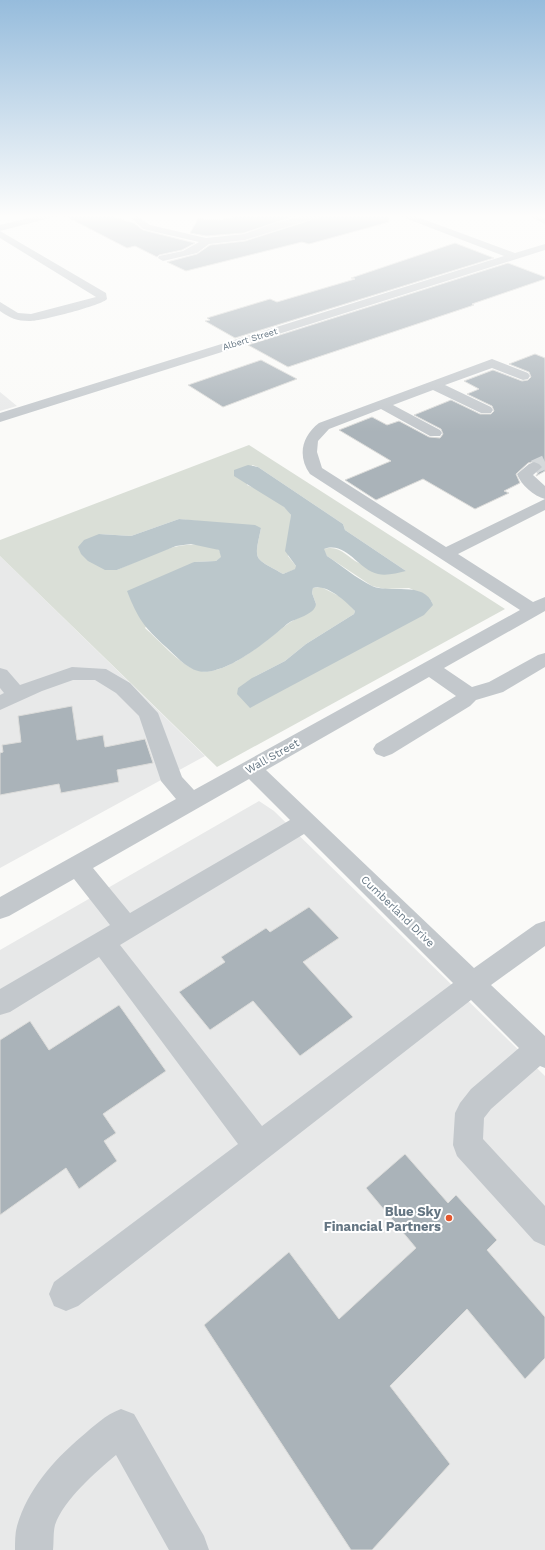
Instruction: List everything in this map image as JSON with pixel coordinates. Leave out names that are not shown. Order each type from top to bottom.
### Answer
[{"type":"street","points":[[0,306],[15,316],[31,318],[91,303],[100,299],[102,295],[89,287]]},
{"type":"street","name":"Albert Street","points":[[0,418],[414,287]]},
{"type":"street","points":[[523,376],[492,363],[381,404],[324,426],[316,431],[310,445],[309,458],[315,471],[444,554],[539,606]]},
{"type":"street","points":[[434,385],[486,410]]},
{"type":"street","points":[[381,404],[435,433]]},
{"type":"street","points":[[534,467],[525,474],[527,480],[545,494]]},
{"type":"street","points":[[444,554],[545,504]]},
{"type":"street","name":"Wall Street","points":[[0,909],[539,606]]},
{"type":"street","points":[[384,749],[463,701],[469,695],[496,687],[545,659]]},
{"type":"street","points":[[430,668],[469,695]]},
{"type":"street","points":[[0,675],[9,698],[34,686],[72,673],[99,674],[123,688],[148,713],[172,781],[190,802]]},
{"type":"street","name":"Cumberland Drive","points":[[251,768],[542,1052]]},
{"type":"street","points":[[0,1003],[306,821]]},
{"type":"street","points":[[77,866],[128,927]]},
{"type":"street","points":[[66,1294],[472,984],[545,932]]},
{"type":"street","points":[[103,942],[259,1147]]},
{"type":"street","points":[[542,1052],[481,1099],[470,1113],[468,1144],[545,1230]]},
{"type":"street","points":[[34,1550],[36,1524],[50,1497],[68,1474],[122,1427],[190,1550]]},
{"type":"shaded area","points":[[0,392],[17,406],[0,411]]},
{"type":"shaded area","points":[[249,445],[505,609],[217,767],[0,556],[0,540]],"holes":[[[252,465],[258,467],[343,524],[345,530],[406,571],[375,567],[359,563],[343,552],[334,548],[323,549],[327,556],[372,586],[385,589],[409,588],[422,594],[432,602],[252,678],[285,661],[306,644],[354,614],[355,611],[345,599],[321,587],[313,588],[312,593],[316,604],[311,611],[289,623],[246,656],[233,663],[220,669],[208,671],[197,670],[177,658],[145,628],[194,562],[216,561],[222,557],[219,550],[206,546],[180,546],[167,549],[117,570],[99,534],[131,536],[179,519],[261,528],[257,547],[258,557],[261,561],[283,574],[296,569],[296,566],[288,556],[291,515],[277,501],[265,493],[247,485]]]},
{"type":"shaded area","points":[[248,465],[258,467],[343,524],[345,530],[406,571],[381,575],[364,567],[346,552],[339,549],[324,549],[327,556],[372,586],[387,589],[414,590],[429,597],[433,605],[424,615],[250,708],[237,694],[238,688],[252,678],[285,661],[306,644],[354,614],[355,611],[342,598],[324,588],[313,588],[312,593],[316,604],[315,608],[308,614],[287,624],[258,648],[232,663],[220,669],[208,672],[198,671],[181,661],[147,628],[138,616],[127,591],[194,562],[216,561],[221,557],[219,550],[191,544],[176,546],[117,570],[105,570],[88,561],[81,554],[78,547],[84,540],[99,534],[131,536],[179,519],[255,525],[261,528],[257,553],[261,561],[283,574],[295,569],[296,566],[285,551],[291,515],[284,507],[234,476],[234,470]]},
{"type":"shaded area","points":[[0,556],[205,756],[0,868]]},
{"type":"shaded area","points":[[259,801],[274,811],[545,1076],[545,1550],[0,1550],[0,950]]},
{"type":"building","points":[[327,287],[399,287],[235,338],[205,321],[210,320],[207,318],[270,299],[277,302]]},
{"type":"building","points":[[431,287],[521,287],[472,304],[474,305],[288,367],[248,345]]},
{"type":"building","points":[[535,354],[545,358],[545,471],[536,476],[543,466],[535,461],[528,463],[516,474],[520,483],[504,491],[509,493],[475,509],[423,479],[376,500],[345,480],[391,461],[339,430],[372,417],[387,425],[399,421],[429,437],[440,438],[443,434],[441,429],[414,415],[451,400],[480,414],[491,414],[494,411],[492,406],[467,394],[479,389],[464,381],[493,370],[522,381],[528,380],[531,377],[529,372],[509,364]]},
{"type":"building","points":[[261,360],[297,379],[223,407],[188,385]]},
{"type":"building","points":[[72,706],[77,740],[103,735],[105,747],[145,739],[153,763],[117,770],[119,782],[61,793],[59,784],[0,795],[0,753],[3,752],[2,745],[21,742],[18,716]]},
{"type":"building","points":[[309,907],[339,938],[303,962],[353,1017],[300,1056],[253,1001],[210,1030],[179,992],[225,962],[221,957],[266,928],[270,932]]},
{"type":"building","points":[[119,1005],[166,1071],[103,1114],[116,1133],[104,1141],[117,1161],[79,1189],[66,1168],[0,1215],[0,1040],[30,1021],[49,1050]]},
{"type":"building","points":[[405,1154],[448,1203],[456,1195],[497,1240],[487,1250],[545,1317],[545,1358],[525,1379],[467,1309],[390,1386],[450,1464],[372,1550],[351,1550],[204,1325],[289,1252],[339,1319],[416,1248],[366,1188]]},
{"type":"tunnel","points":[[534,467],[545,462]]},
{"type":"place","name":"Blue Sky Financial Partners","points":[[449,1218]]}]
